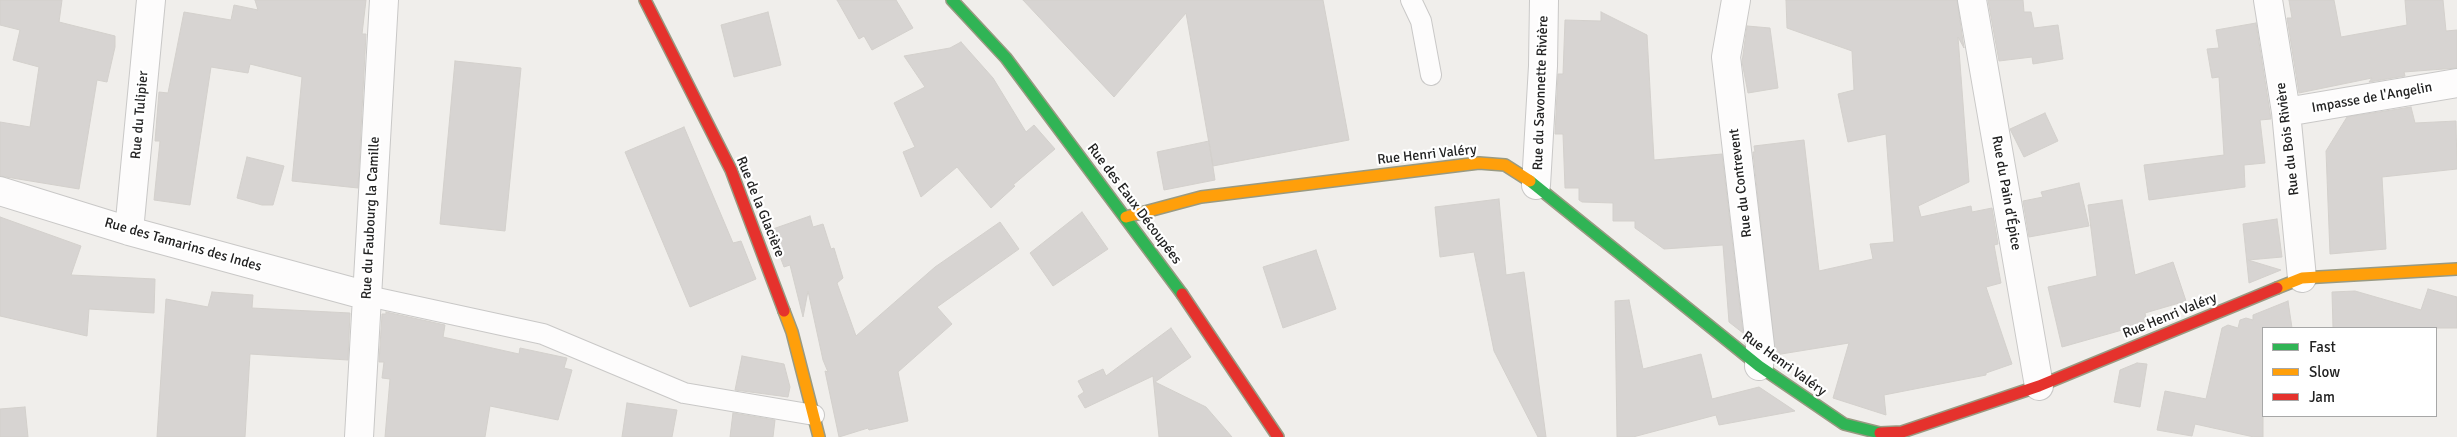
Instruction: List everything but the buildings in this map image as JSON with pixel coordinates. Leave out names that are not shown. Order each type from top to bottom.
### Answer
[{"type":"street","name":"Rue du Tulipier","points":[[129,231],[151,0]]},
{"type":"street","name":"Rue du Faubourg la Camille","points":[[359,437],[384,0]]},
{"type":"street","name":"Rue de la Glacière","points":[[644,0],[731,170],[792,332],[814,430]]},
{"type":"street","name":"Rue des Eaux Découpées","points":[[952,0],[1006,58],[1126,217],[1205,326],[1278,437]]},
{"type":"street","name":"Rue du Savonnette Rivière","points":[[1536,185],[1543,66],[1544,0]]},
{"type":"street","name":"Rue du Contrevent","points":[[1736,0],[1726,57],[1760,346],[1759,366]]},
{"type":"street","name":"Rue du Pain d'Épice","points":[[1972,0],[2039,386]]},
{"type":"street","name":"Rue du Bois Rivière","points":[[2268,0],[2286,112],[2302,278]]},
{"type":"street","name":"Impasse de l'Angelin","points":[[2286,112],[2457,83]]},
{"type":"street","name":"Rue Henri Valéry","points":[[1126,217],[1201,197],[1479,163],[1505,165],[1536,185],[1759,366],[1844,424],[1875,432],[1902,432],[2039,386],[2302,278],[2457,269]]},
{"type":"street","name":"Rue des Tamarins des Indes","points":[[0,191],[129,231],[368,296]]},
{"type":"lane","points":[[1411,0],[1421,21],[1431,75]]},
{"type":"lane","points":[[368,296],[543,334],[684,393],[814,430]]},
{"type":"traffic: fast","points":[[952,0],[1006,58],[1182,294]]},
{"type":"traffic: fast","points":[[1530,181],[1759,366],[1844,424],[1880,433]]},
{"type":"traffic: slow","points":[[1126,217],[1201,197],[1479,163],[1505,165],[1530,181]]},
{"type":"traffic: slow","points":[[2277,288],[2302,278],[2457,269]]},
{"type":"traffic: slow","points":[[784,311],[792,332],[819,437]]},
{"type":"traffic: jam","points":[[645,0],[731,170],[784,311]]},
{"type":"traffic: jam","points":[[1880,433],[1902,432],[2039,386],[2277,288]]},
{"type":"traffic: jam","points":[[1182,294],[1278,437]]}]
